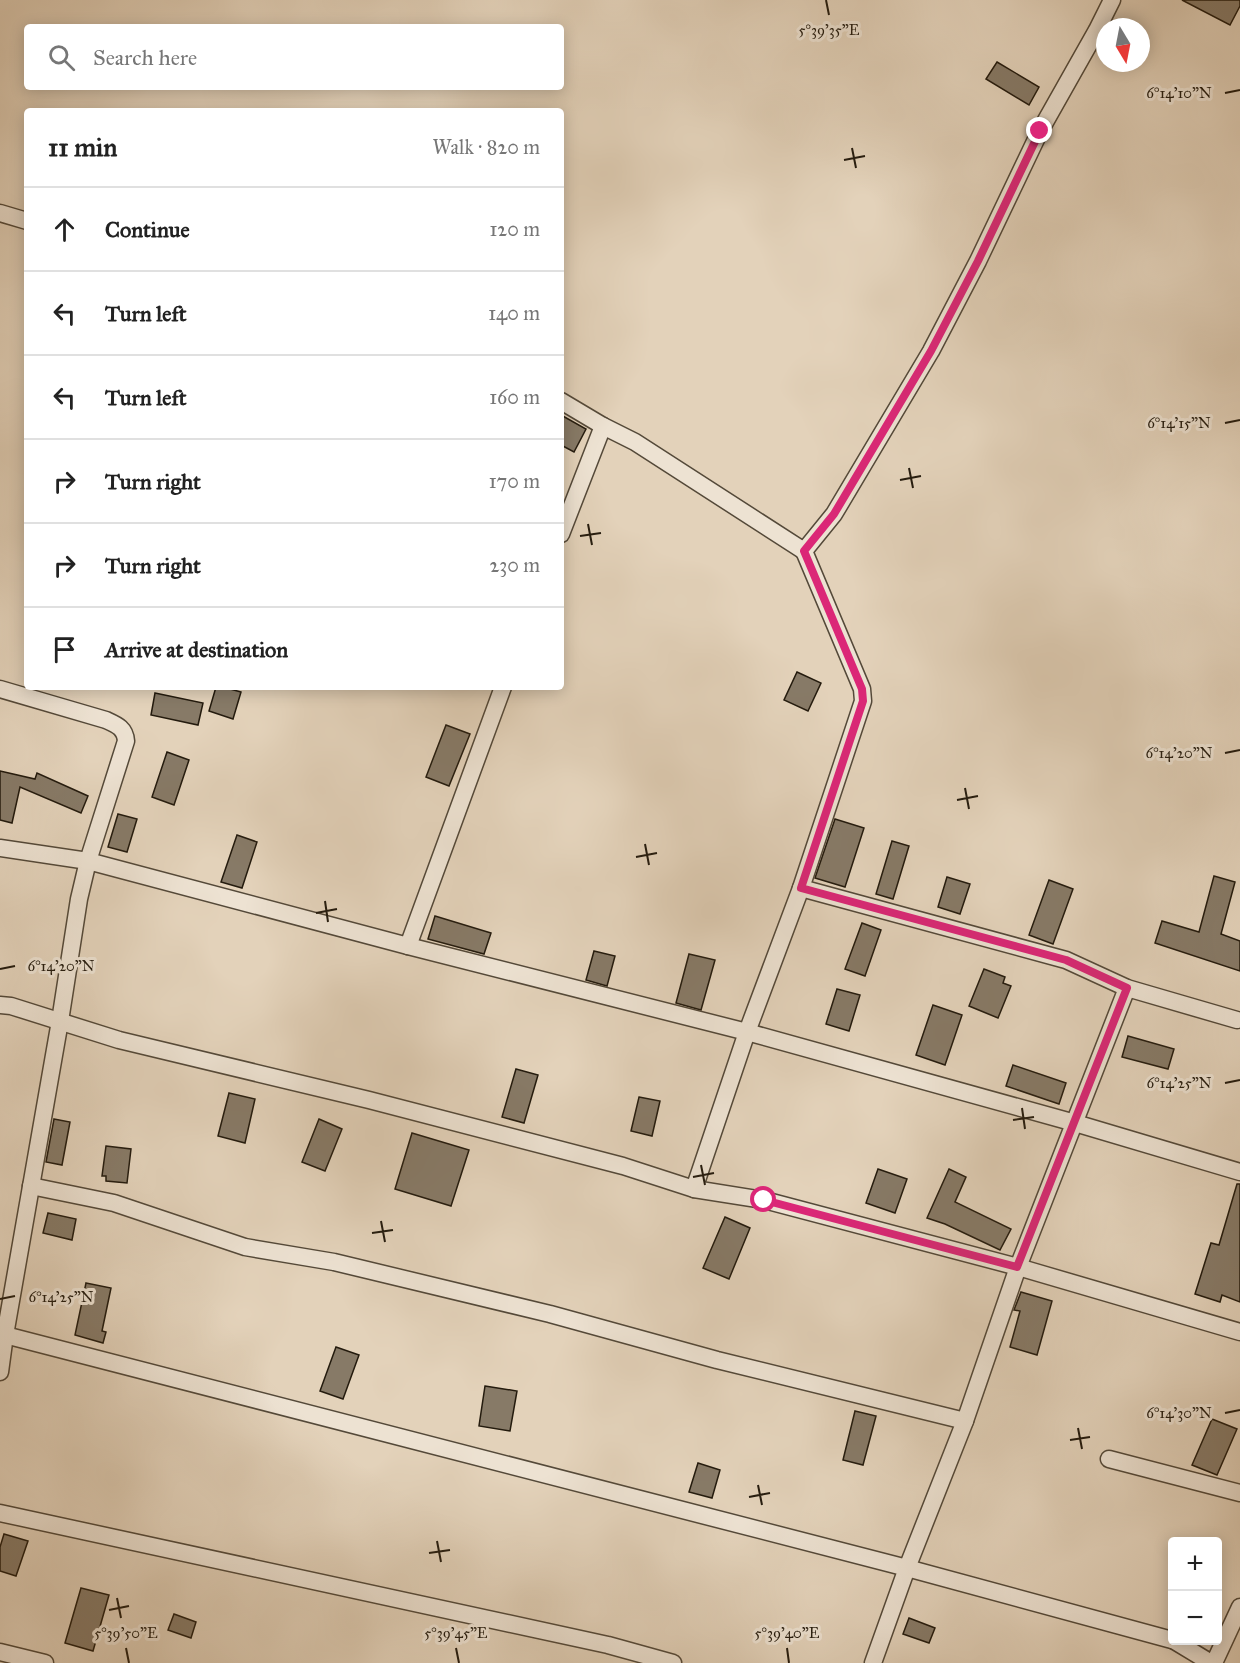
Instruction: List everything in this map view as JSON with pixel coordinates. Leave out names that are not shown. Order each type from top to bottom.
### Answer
[{"type":"street","points":[[804,551],[834,514],[931,351],[978,261],[1040,131],[1098,30],[1112,0]]},
{"type":"street","points":[[0,213],[24,220]]},
{"type":"street","points":[[564,403],[635,442],[804,551],[862,689],[863,701],[801,888],[747,1032],[694,1189]]},
{"type":"street","points":[[564,526],[603,426]]},
{"type":"street","points":[[0,689],[106,720],[120,727],[125,733],[126,741],[88,861],[79,899],[31,1186],[5,1308],[0,1372]]},
{"type":"street","points":[[408,946],[502,690]]},
{"type":"street","points":[[0,848],[88,861],[408,946],[747,1032],[1075,1123],[1240,1172]]},
{"type":"street","points":[[801,888],[1066,960],[1127,988],[1237,1020]]},
{"type":"street","points":[[873,1663],[907,1568],[965,1421],[1017,1267],[1127,988]]},
{"type":"street","points":[[0,1005],[11,1006],[119,1040],[369,1100],[623,1166],[694,1189],[764,1200],[1017,1267],[1240,1332]]},
{"type":"street","points":[[31,1186],[114,1203],[245,1246],[334,1262],[550,1314],[717,1360],[965,1421]]},
{"type":"street","points":[[4,1335],[907,1568],[1168,1639]]},
{"type":"street","points":[[1109,1459],[1240,1493]]},
{"type":"street","points":[[0,1513],[608,1645],[672,1663]]},
{"type":"street","points":[[1181,1645],[1212,1663],[1240,1607]]},
{"type":"street","points":[[0,1652],[45,1663]]},
{"type":"building","points":[[1182,0],[1240,0],[1240,6],[1230,25]]},
{"type":"building","points":[[997,62],[1039,87],[1029,105],[986,79]]},
{"type":"building","points":[[564,417],[586,429],[574,452],[564,447]]},
{"type":"building","points":[[797,672],[821,683],[808,711],[784,700]]},
{"type":"building","points":[[215,690],[241,692],[233,719],[209,711]]},
{"type":"building","points":[[155,693],[203,703],[198,725],[151,715]]},
{"type":"building","points":[[446,725],[470,734],[449,786],[426,777]]},
{"type":"building","points":[[167,752],[189,760],[174,805],[152,797]]},
{"type":"building","points":[[0,771],[35,779],[37,773],[88,796],[81,813],[20,787],[12,823],[0,820]]},
{"type":"building","points":[[118,814],[137,819],[127,852],[108,847]]},
{"type":"building","points":[[835,819],[864,828],[845,887],[815,878]]},
{"type":"building","points":[[237,835],[257,842],[242,888],[221,882]]},
{"type":"building","points":[[892,841],[909,846],[893,899],[876,894]]},
{"type":"building","points":[[1214,876],[1235,882],[1221,934],[1240,941],[1240,971],[1155,943],[1162,921],[1199,932]]},
{"type":"building","points":[[947,877],[970,884],[960,914],[938,907]]},
{"type":"building","points":[[1049,880],[1073,889],[1053,944],[1029,935]]},
{"type":"building","points":[[435,916],[491,933],[484,954],[428,939]]},
{"type":"building","points":[[862,923],[881,930],[865,976],[845,969]]},
{"type":"building","points":[[594,951],[615,956],[607,986],[586,980]]},
{"type":"building","points":[[689,954],[715,960],[701,1010],[676,1003]]},
{"type":"building","points":[[984,969],[1005,977],[1003,983],[1011,986],[998,1018],[969,1006]]},
{"type":"building","points":[[837,989],[860,995],[849,1031],[826,1024]]},
{"type":"building","points":[[933,1005],[962,1015],[945,1065],[916,1055]]},
{"type":"building","points":[[1128,1036],[1174,1049],[1168,1069],[1122,1057]]},
{"type":"building","points":[[1013,1065],[1066,1083],[1059,1104],[1006,1086]]},
{"type":"building","points":[[516,1069],[538,1075],[524,1123],[502,1117]]},
{"type":"building","points":[[229,1093],[255,1099],[245,1143],[218,1136]]},
{"type":"building","points":[[639,1097],[660,1101],[652,1136],[631,1131]]},
{"type":"building","points":[[54,1119],[70,1122],[62,1165],[46,1162]]},
{"type":"building","points":[[319,1119],[342,1129],[325,1171],[302,1162]]},
{"type":"building","points":[[412,1133],[469,1150],[451,1206],[395,1189]]},
{"type":"building","points":[[106,1146],[131,1149],[127,1183],[106,1181],[106,1176],[102,1176]]},
{"type":"building","points":[[878,1169],[907,1179],[895,1213],[866,1203]]},
{"type":"building","points":[[949,1169],[966,1177],[955,1202],[1011,1229],[1000,1250],[927,1218]]},
{"type":"building","points":[[1237,1184],[1240,1184],[1240,1302],[1222,1295],[1220,1302],[1195,1294],[1211,1243],[1219,1245]]},
{"type":"building","points":[[48,1213],[76,1219],[72,1240],[43,1233]]},
{"type":"building","points":[[725,1217],[750,1228],[729,1279],[703,1268]]},
{"type":"building","points":[[86,1283],[111,1288],[102,1331],[106,1332],[103,1343],[75,1335]]},
{"type":"building","points":[[1021,1292],[1052,1301],[1037,1355],[1010,1347],[1020,1311],[1014,1310]]},
{"type":"building","points":[[336,1347],[359,1355],[343,1399],[320,1391]]},
{"type":"building","points":[[485,1386],[517,1391],[510,1431],[479,1426]]},
{"type":"building","points":[[855,1411],[876,1416],[863,1465],[843,1460]]},
{"type":"building","points":[[1212,1419],[1237,1429],[1217,1475],[1192,1465]]},
{"type":"building","points":[[698,1463],[720,1470],[712,1498],[689,1492]]},
{"type":"building","points":[[4,1534],[28,1541],[16,1576],[0,1571],[0,1547]]},
{"type":"building","points":[[81,1588],[109,1595],[93,1651],[65,1643]]},
{"type":"building","points":[[174,1614],[196,1622],[191,1638],[168,1630]]},
{"type":"building","points":[[909,1618],[935,1628],[929,1643],[903,1634]]},
{"type":"route","points":[[764,1200],[1017,1267],[1127,988],[1066,960],[801,888],[863,701],[862,689],[804,551],[834,514],[931,351],[978,261],[1040,131]]}]
